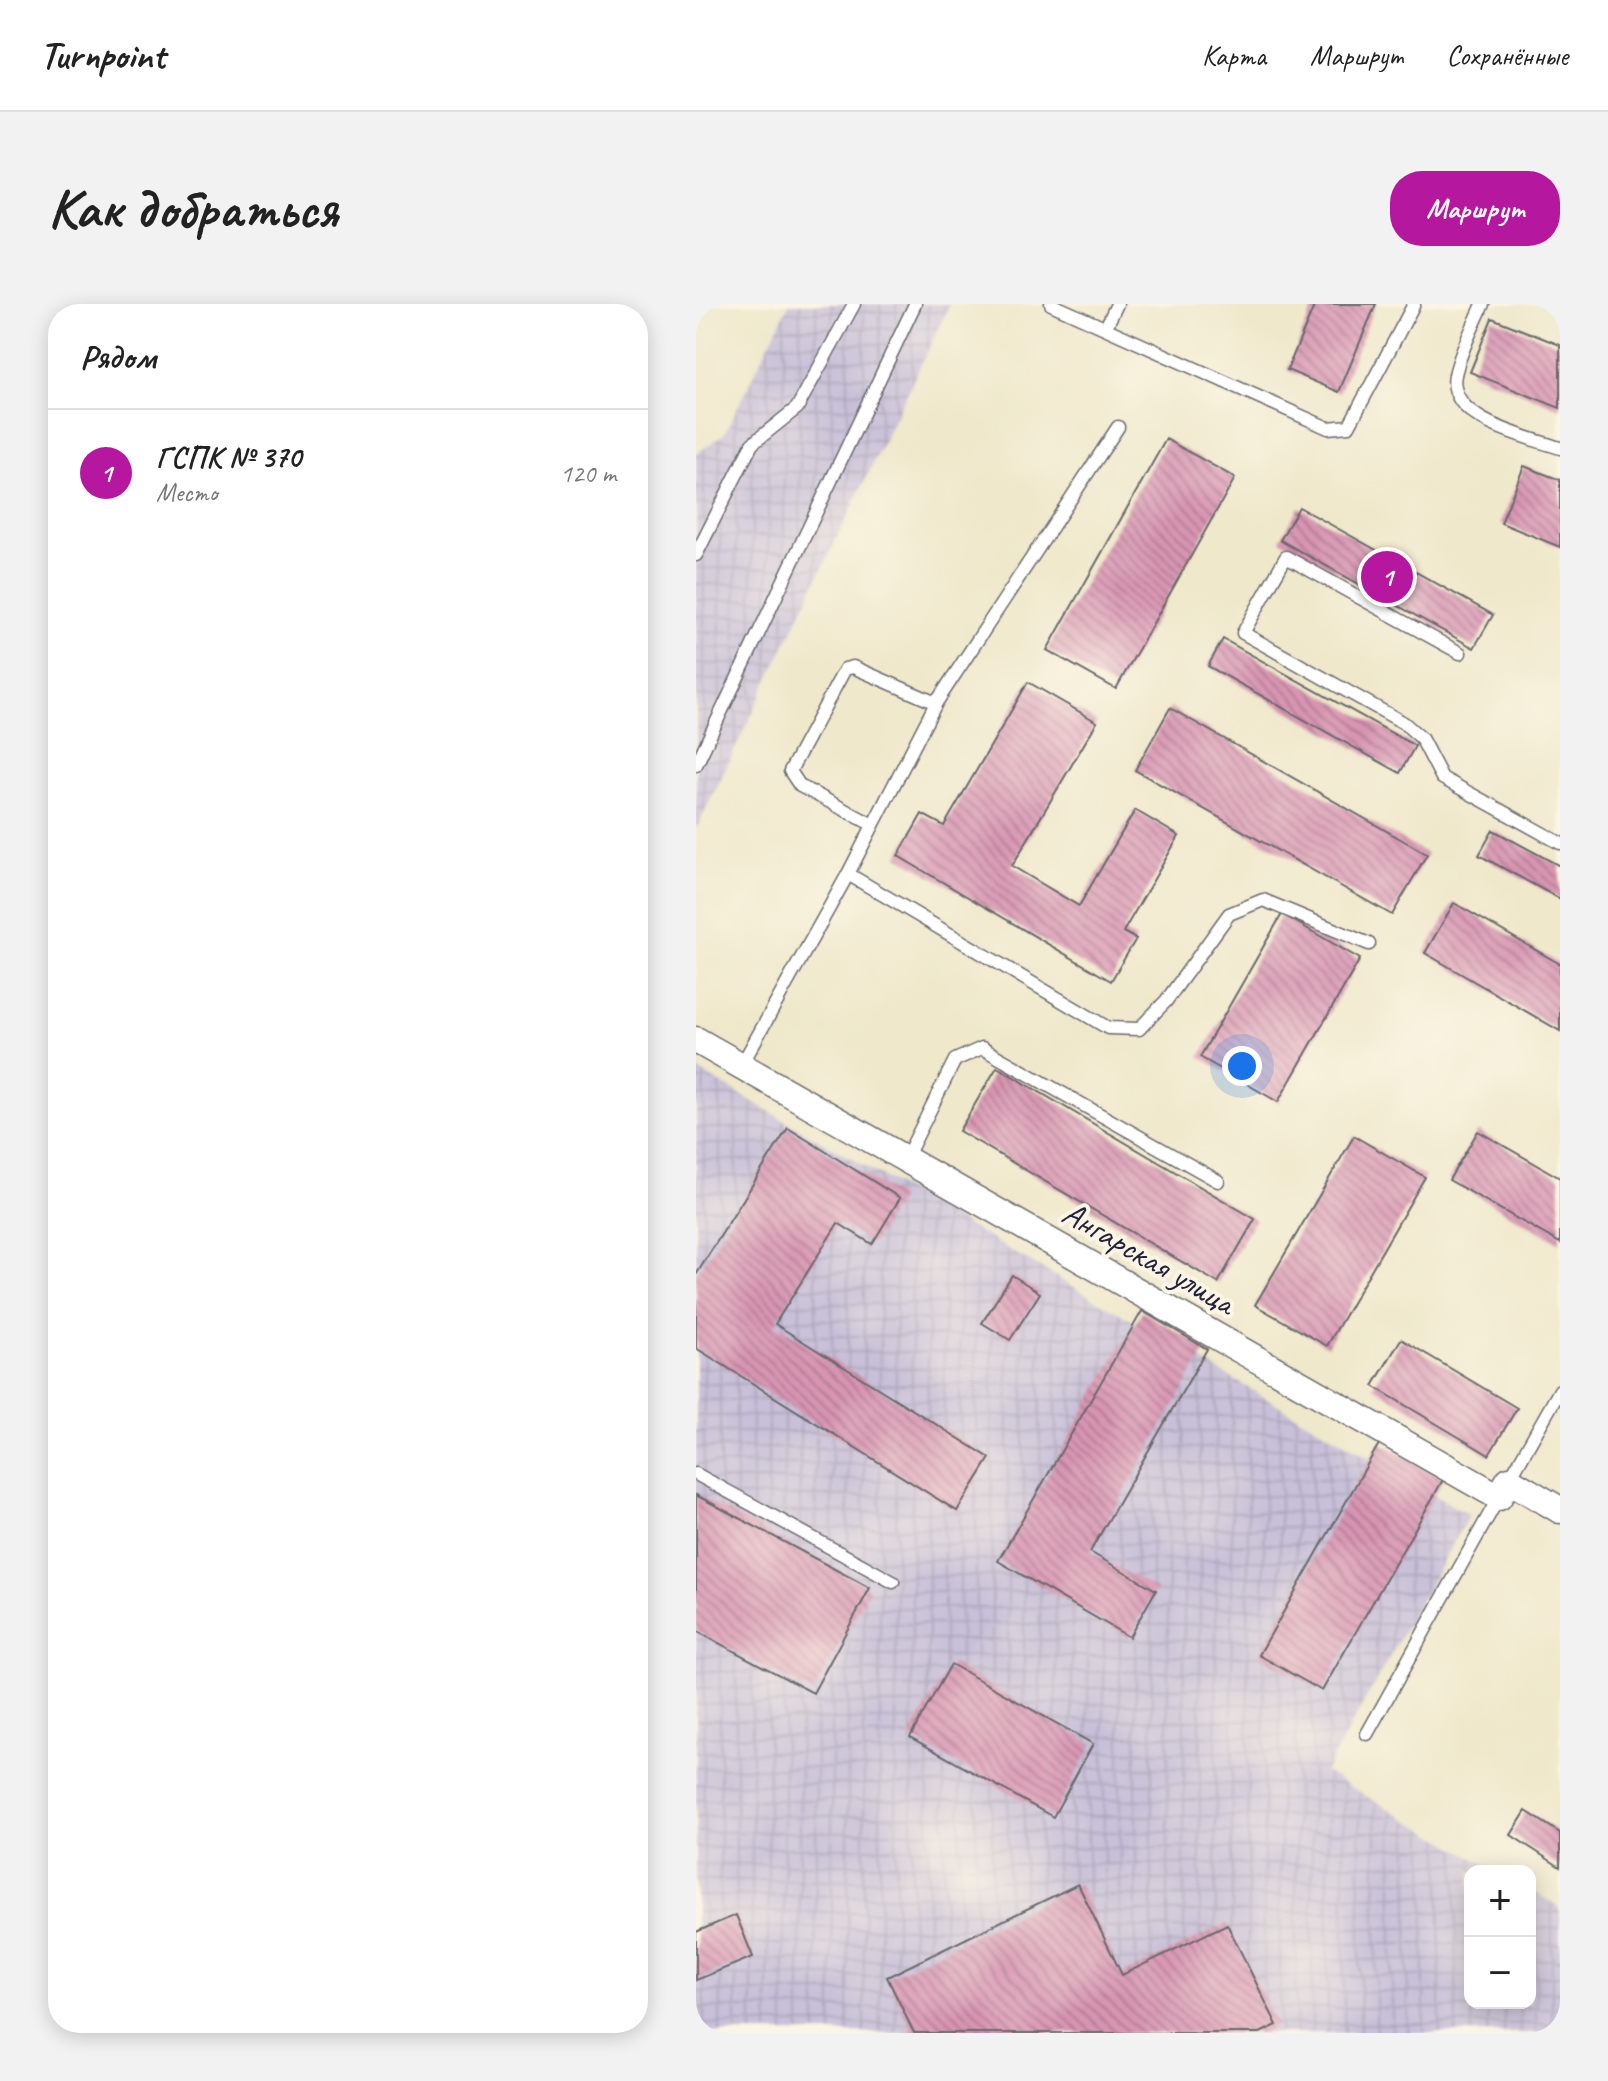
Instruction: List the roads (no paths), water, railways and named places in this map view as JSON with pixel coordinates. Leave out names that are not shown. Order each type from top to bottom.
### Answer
[{"type":"street","name":"Ангарская улица","points":[[696,1040],[905,1160],[1504,1489],[1560,1510]]},
{"type":"lane","points":[[696,555],[752,444],[797,408],[854,304]]},
{"type":"lane","points":[[696,765],[915,304]]},
{"type":"lane","points":[[1051,304],[1328,428],[1349,426],[1414,304]]},
{"type":"lane","points":[[1106,327],[1117,304]]},
{"type":"lane","points":[[1483,304],[1454,377],[1460,399],[1475,418],[1560,448]]},
{"type":"lane","points":[[741,1066],[848,874],[936,703],[1118,427]]},
{"type":"lane","points":[[1460,653],[1286,557],[1243,633],[1404,723],[1421,738],[1442,778],[1560,843]]},
{"type":"lane","points":[[873,825],[800,786],[790,771],[845,669],[860,670],[936,703]]},
{"type":"lane","points":[[848,874],[1108,1028],[1139,1029],[1166,1001],[1229,914],[1263,900],[1369,944]]},
{"type":"lane","points":[[905,1160],[955,1060],[982,1048],[1218,1181]]},
{"type":"lane","points":[[1367,1734],[1560,1390]]},
{"type":"lane","points":[[696,1474],[893,1582]]},
{"type":"place","name":"ГСПК № 370","points":[[1387,577]]}]
